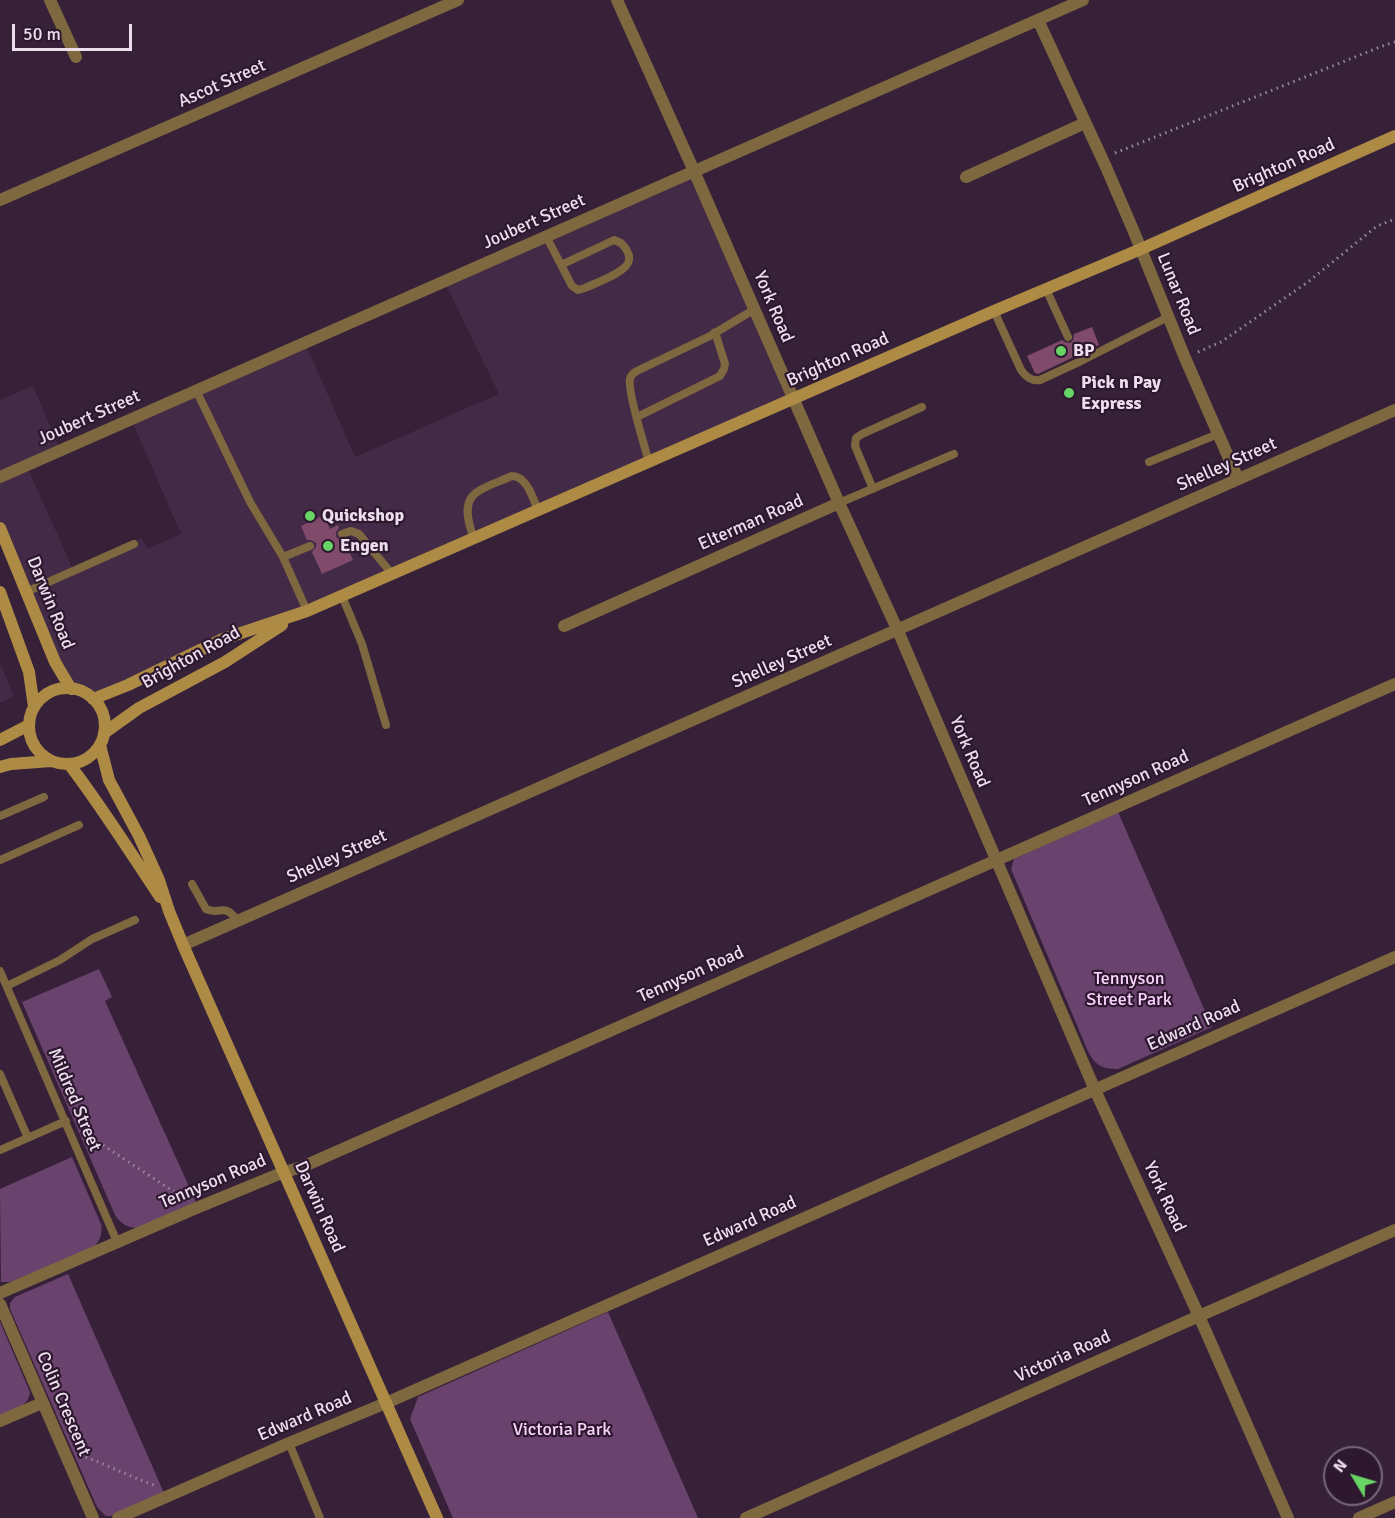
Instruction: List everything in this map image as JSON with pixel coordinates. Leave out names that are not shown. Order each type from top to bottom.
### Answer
[{"type":"main road","name":"Brighton Road","points":[[93,699],[128,685],[223,639],[302,614],[1395,136]]},
{"type":"main road","name":"Darwin Road","points":[[0,528],[55,662],[71,689]]},
{"type":"main road","points":[[0,592],[29,672],[34,707]]},
{"type":"main road","name":"Brighton Road","points":[[102,739],[139,708],[225,662],[302,614]]},
{"type":"main road","points":[[71,689],[83,692],[93,699],[100,709],[104,721],[102,739],[92,755],[81,761],[60,764],[44,757],[34,746],[29,725],[34,707],[41,698],[50,692],[71,689]]},
{"type":"main road","points":[[0,740],[29,725]]},
{"type":"main road","name":"Darwin Road","points":[[102,739],[109,780],[154,869],[183,945],[437,1518]]},
{"type":"main road","points":[[0,767],[51,761]]},
{"type":"main road","name":"Darwin Road","points":[[69,764],[127,845],[169,911]]},
{"type":"street","points":[[50,0],[76,57]]},
{"type":"street","name":"Ascot Street","points":[[0,200],[458,0]]},
{"type":"street","name":"York Road","points":[[617,0],[755,309],[838,503],[898,630],[1095,1090],[1288,1518]]},
{"type":"street","name":"Joubert Street","points":[[0,477],[1083,0]]},
{"type":"street","name":"Lunar Road","points":[[1038,20],[1102,159],[1238,479]]},
{"type":"street","points":[[966,177],[1085,123]]},
{"type":"street","name":"Shelley Street","points":[[183,945],[1395,410]]},
{"type":"street","name":"Elterman Road","points":[[564,626],[838,503]]},
{"type":"street","name":"Tennyson Road","points":[[0,1293],[194,1209],[284,1172],[302,1167],[1395,684]]},
{"type":"street","name":"Edward Road","points":[[118,1518],[386,1403],[1395,957]]},
{"type":"street","name":"Victoria Road","points":[[746,1518],[1395,1230]]},
{"type":"street","name":"Colin Crescent","points":[[0,1304],[93,1518]]},
{"type":"street","points":[[0,1421],[42,1403]]},
{"type":"street","points":[[1359,1518],[1395,1502]]},
{"type":"lane","points":[[546,236],[561,265],[572,286],[580,290],[623,270],[628,264],[629,256],[623,245],[614,240],[561,265]]},
{"type":"lane","points":[[1046,289],[1068,337]]},
{"type":"lane","points":[[649,462],[630,393],[632,375],[716,332],[755,309]]},
{"type":"lane","points":[[994,311],[1021,370],[1027,377],[1035,380],[1040,380],[1168,317]]},
{"type":"lane","points":[[637,417],[720,376],[724,364],[716,332]]},
{"type":"lane","points":[[196,390],[250,502],[283,557],[302,614]]},
{"type":"lane","points":[[873,489],[855,446],[856,438],[922,406]]},
{"type":"lane","points":[[1149,462],[1218,434]]},
{"type":"lane","name":"Elterman Road","points":[[838,503],[954,454]]},
{"type":"lane","points":[[474,538],[468,523],[470,499],[476,492],[512,476],[518,476],[523,480],[538,510]]},
{"type":"lane","points":[[342,534],[351,531],[359,534],[392,574]]},
{"type":"lane","points":[[26,592],[134,544]]},
{"type":"lane","points":[[283,557],[310,546]]},
{"type":"lane","points":[[342,596],[362,644],[386,725]]},
{"type":"lane","points":[[0,816],[44,797]]},
{"type":"lane","points":[[0,860],[79,825]]},
{"type":"lane","points":[[192,884],[206,909],[213,911],[226,909],[238,921]]},
{"type":"lane","points":[[7,986],[60,960],[92,939],[135,920]]},
{"type":"lane","name":"Mildred Street","points":[[0,971],[117,1242]]},
{"type":"lane","points":[[0,1074],[28,1138]]},
{"type":"lane","points":[[0,1150],[66,1120]]},
{"type":"lane","points":[[289,1443],[320,1518]]},
{"type":"path","points":[[1102,159],[1395,42]]},
{"type":"path","points":[[1185,358],[1221,342],[1308,282],[1377,226],[1395,219]]},
{"type":"path","points":[[66,1120],[189,1202],[194,1209]]},
{"type":"path","points":[[63,1450],[102,1463],[171,1494]]},
{"type":"shaded area","points":[[694,172],[792,398],[93,698],[72,688],[0,530],[0,400],[33,386],[60,450],[26,465],[73,569],[142,538],[147,549],[181,534],[132,421],[306,345],[355,457],[499,394],[445,283]]},
{"type":"shaded area","points":[[0,663],[14,696],[0,703]]},
{"type":"green space","name":"Tennyson Street Park","points":[[1118,812],[1212,1027],[1118,1069],[1102,1067],[1090,1054],[1011,869],[1014,859]]},
{"type":"green space","points":[[99,969],[112,997],[105,1001],[196,1202],[139,1228],[125,1225],[115,1215],[22,1002]]},
{"type":"green space","points":[[72,1157],[101,1224],[102,1231],[99,1240],[93,1248],[10,1282],[1,1282],[0,1189]]},
{"type":"green space","points":[[68,1274],[164,1493],[111,1516],[106,1516],[97,1507],[10,1309],[10,1303],[15,1297]]},
{"type":"green space","name":"Victoria Park","points":[[608,1312],[698,1518],[453,1518],[410,1419],[418,1397]]},
{"type":"green space","points":[[0,1322],[30,1392],[23,1405],[0,1415]]},
{"type":"building","points":[[1092,327],[1099,345],[1038,374],[1035,373],[1027,356],[1062,340],[1070,343],[1074,334]]},
{"type":"building","points":[[324,515],[330,529],[338,525],[336,537],[344,540],[353,560],[322,574],[312,552],[316,543],[307,540],[301,526]]},
{"type":"place","name":"BP","points":[[1061,351]]},
{"type":"place","name":"Pick n Pay Express","points":[[1069,393]]},
{"type":"place","name":"Quickshop","points":[[310,516]]},
{"type":"place","name":"Engen","points":[[328,546]]}]
